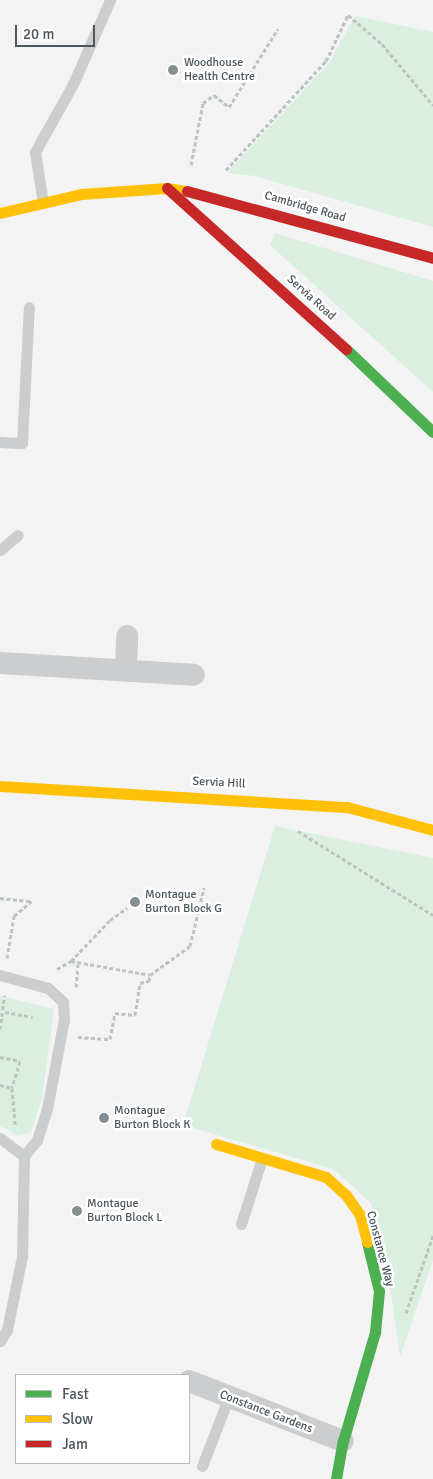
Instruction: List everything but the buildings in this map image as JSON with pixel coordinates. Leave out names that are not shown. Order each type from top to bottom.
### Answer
[{"type":"street","name":"Cambridge Road","points":[[0,213],[81,194],[168,188],[205,193],[433,258]]},
{"type":"street","name":"Servia Road","points":[[168,188],[320,324],[433,432]]},
{"type":"street","points":[[126,670],[127,636]]},
{"type":"street","points":[[0,663],[194,675]]},
{"type":"street","name":"Servia Hill","points":[[0,786],[254,799],[346,807],[433,830]]},
{"type":"street","name":"Constance Way","points":[[216,1144],[326,1177],[346,1195],[360,1215],[379,1290],[375,1332],[343,1441],[336,1479]]},
{"type":"street","name":"Constance Gardens","points":[[190,1381],[228,1399],[343,1441]]},
{"type":"lane","points":[[43,203],[35,152],[73,84],[110,0]]},
{"type":"lane","points":[[0,442],[22,443],[29,307]]},
{"type":"lane","points":[[0,550],[18,535]]},
{"type":"lane","points":[[0,1341],[7,1330],[22,1256],[24,1156],[36,1140],[47,1109],[64,1019],[63,1002],[48,988],[3,976]]},
{"type":"lane","points":[[0,1138],[24,1156]]},
{"type":"lane","points":[[241,1224],[262,1158]]},
{"type":"lane","points":[[202,1466],[228,1399]]},
{"type":"path","points":[[205,193],[326,61],[348,15],[382,44],[433,105]]},
{"type":"path","points":[[186,190],[203,103],[214,95],[229,107],[278,29]]},
{"type":"path","points":[[289,826],[433,915]]},
{"type":"path","points":[[72,1036],[110,1039],[115,1013],[135,1015],[140,983],[149,981],[150,975],[190,946],[204,888]]},
{"type":"path","points":[[0,898],[32,901],[14,916],[8,957],[0,962]]},
{"type":"path","points":[[50,968],[59,970],[72,961],[110,920],[127,908]]},
{"type":"path","points":[[4,960],[14,962]]},
{"type":"path","points":[[72,961],[78,964],[150,975]]},
{"type":"path","points":[[76,990],[78,964]]},
{"type":"path","points":[[0,1029],[5,1012],[3,976]]},
{"type":"path","points":[[5,1012],[33,1018]]},
{"type":"path","points":[[0,1057],[20,1061],[12,1088],[15,1098]]},
{"type":"path","points":[[0,1085],[12,1088]]},
{"type":"path","points":[[375,1332],[388,1338],[403,1323],[433,1236]]},
{"type":"green space","points":[[355,16],[433,32],[433,227],[255,176],[227,173],[329,63]]},
{"type":"green space","points":[[275,233],[433,281],[433,392],[270,245]]},
{"type":"green space","points":[[275,826],[433,858],[433,1260],[400,1357],[388,1273],[371,1203],[333,1169],[183,1125]]},
{"type":"green space","points":[[0,996],[54,1009],[42,1099],[31,1132],[18,1136],[0,1126]]},
{"type":"traffic: fast","points":[[346,349],[433,432]]},
{"type":"traffic: fast","points":[[336,1479],[343,1441],[375,1332],[379,1291],[367,1242]]},
{"type":"traffic: slow","points":[[0,213],[81,194],[167,188],[187,191]]},
{"type":"traffic: slow","points":[[0,786],[347,807],[433,830]]},
{"type":"traffic: slow","points":[[216,1144],[326,1177],[346,1195],[360,1215],[367,1242]]},
{"type":"traffic: jam","points":[[167,188],[346,349]]},
{"type":"traffic: jam","points":[[187,191],[433,258]]},
{"type":"place","name":"Woodhouse Health Centre","points":[[173,70]]},
{"type":"place","name":"Montague Burton Block G","points":[[135,902]]},
{"type":"place","name":"Montague Burton Block K","points":[[104,1118]]},
{"type":"place","name":"Montague Burton Block L","points":[[77,1211]]}]
